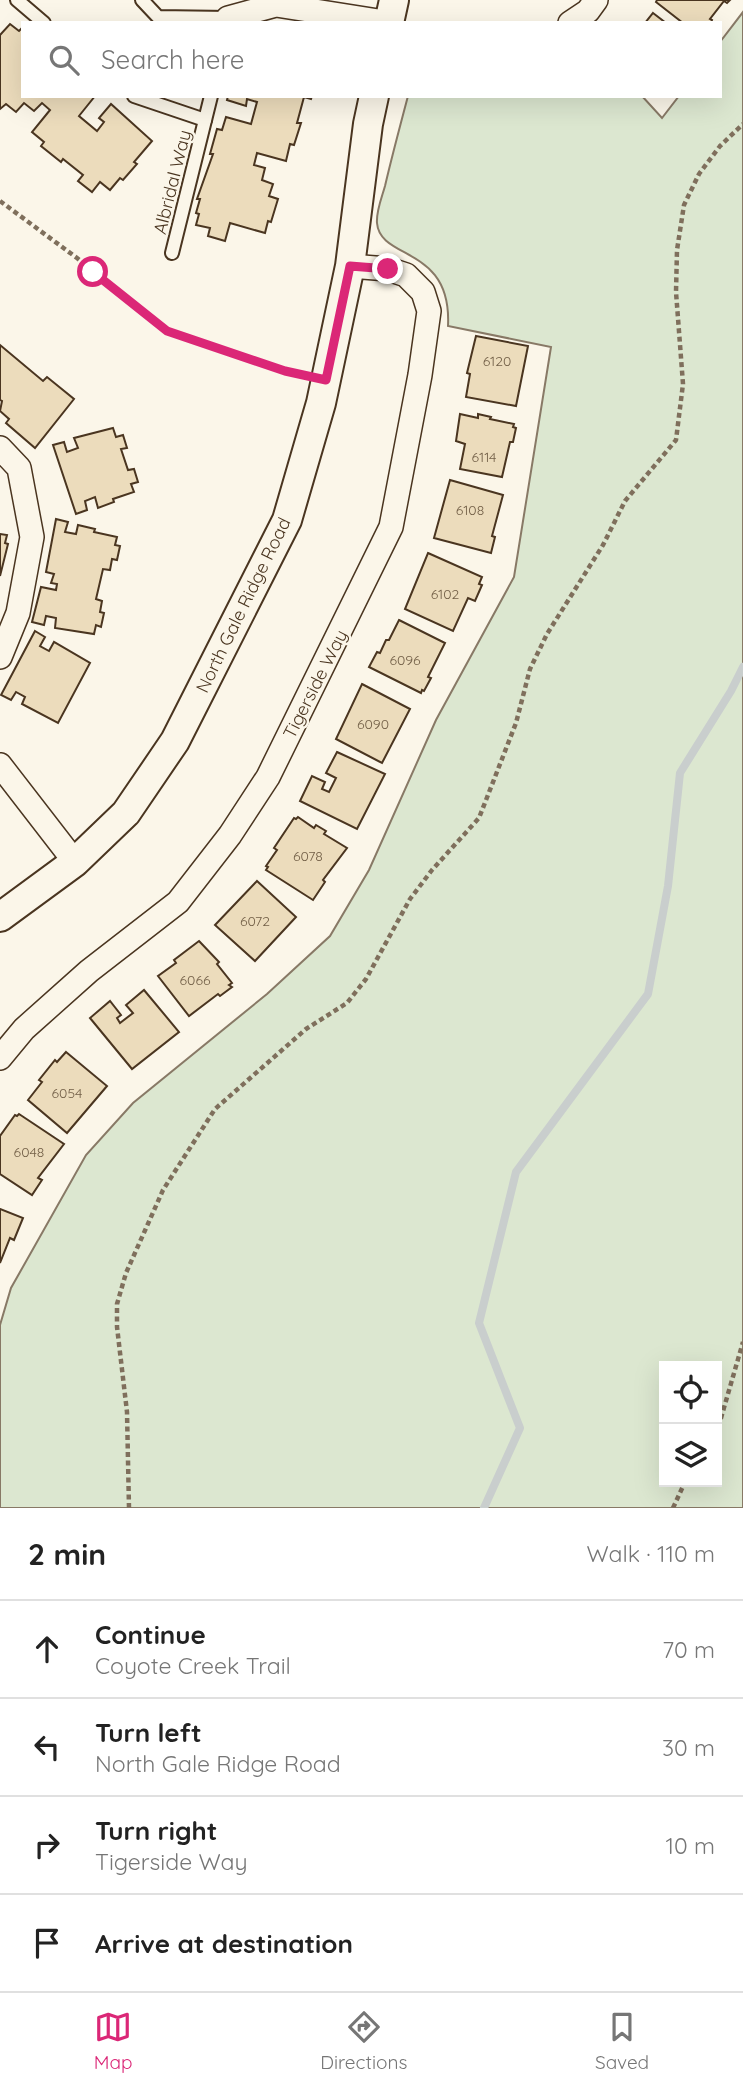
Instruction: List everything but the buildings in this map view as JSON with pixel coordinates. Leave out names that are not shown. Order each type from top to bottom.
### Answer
[{"type":"street","points":[[390,21],[394,0]]},
{"type":"street","points":[[573,21],[588,11],[596,0]]},
{"type":"street","points":[[228,20],[276,5],[377,21]]},
{"type":"street","name":"North Gale Ridge Road","points":[[0,917],[75,862],[126,813],[175,741],[286,520],[321,403],[350,266],[374,98]]},
{"type":"street","name":"Tigerside Way","points":[[0,1058],[24,1029],[89,971],[178,902],[230,835],[268,777],[391,527],[420,375],[429,311],[423,292],[406,275],[388,269],[350,266]]},
{"type":"street","points":[[0,448],[19,468],[32,537],[18,613],[0,657]]},
{"type":"street","points":[[0,765],[75,862]]},
{"type":"lane","points":[[17,0],[42,21]]},
{"type":"lane","points":[[142,0],[158,17],[228,20]]},
{"type":"lane","name":"Albridal Way","points":[[140,98],[205,120]]},
{"type":"lane","name":"Albridal Way","points":[[172,253],[210,98]]},
{"type":"path","points":[[129,1508],[127,1412],[117,1327],[117,1304],[126,1273],[146,1226],[163,1190],[215,1109],[280,1055],[306,1029],[347,1003],[366,979],[410,899],[479,818],[516,723],[530,670],[547,634],[603,545],[625,500],[676,440],[682,384],[676,292],[677,250],[684,205],[699,174],[720,146],[743,124]]},
{"type":"path","points":[[0,201],[77,258],[167,331],[285,371],[326,380]]},
{"type":"path","points":[[718,1424],[743,1342]]},
{"type":"path","points":[[673,1508],[683,1487]]},
{"type":"green space","points":[[743,12],[743,1508],[0,1508],[0,1325],[11,1288],[86,1155],[133,1103],[267,994],[330,936],[369,870],[436,720],[514,577],[551,347],[448,326],[446,300],[439,281],[428,268],[390,244],[381,235],[377,223],[378,209],[407,98],[644,98],[662,118],[677,98],[722,98],[722,39]]},
{"type":"waterway","points":[[484,1508],[520,1428],[479,1323],[516,1172],[648,994],[668,886],[680,773],[743,667]]},
{"type":"route","points":[[93,272],[167,331],[285,371],[326,380],[350,266],[388,269]]}]
